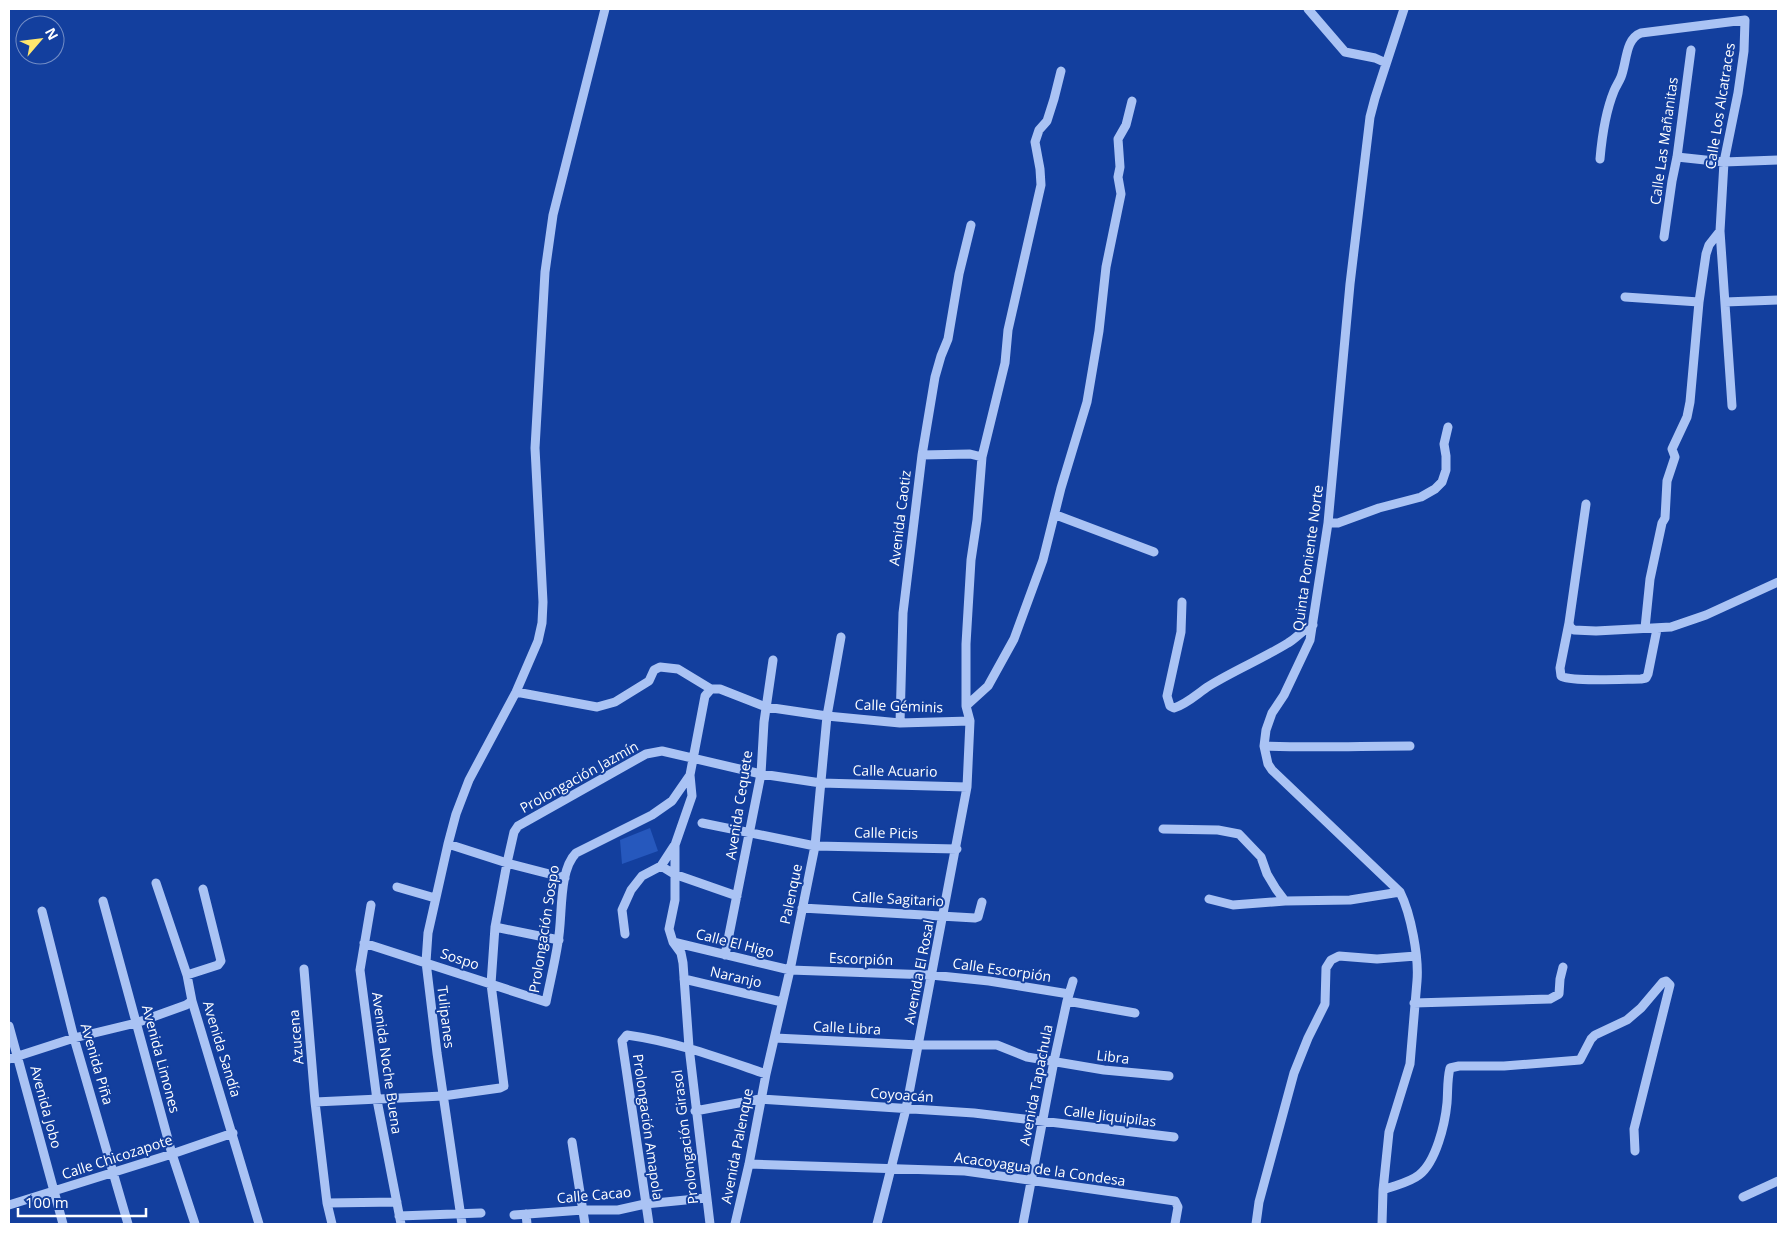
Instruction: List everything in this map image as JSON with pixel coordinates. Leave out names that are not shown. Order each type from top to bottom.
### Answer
[{"type":"street","name":"Tulipanes","points":[[462,1224],[426,962],[428,933],[456,814],[469,780],[516,692],[538,641],[542,623],[543,602],[535,448],[545,272],[553,215],[605,9]]},
{"type":"street","points":[[1308,9],[1345,52],[1375,58],[1386,63]]},
{"type":"street","name":"Quinta Poniente Norte","points":[[1382,1224],[1383,1190],[1389,1132],[1410,1064],[1418,969],[1406,906],[1400,892],[1272,770],[1268,764],[1264,746],[1266,730],[1272,713],[1284,695],[1310,640],[1328,523],[1350,284],[1370,117],[1404,9]]},
{"type":"street","name":"Calle Los Alcatraces","points":[[1600,160],[1603,131],[1614,91],[1621,76],[1631,41],[1635,35],[1745,20],[1744,51],[1739,85],[1724,162],[1720,231],[1732,406]]},
{"type":"street","name":"Calle Las Mañanitas","points":[[1664,237],[1691,50]]},
{"type":"street","name":"Avenida El Rosal","points":[[877,1224],[906,1108],[957,849],[967,787],[970,721],[966,706],[966,644],[971,560],[977,520],[982,457],[1005,363],[1008,330],[1041,185],[1040,169],[1034,142],[1039,130],[1047,121],[1061,71]]},
{"type":"street","points":[[966,706],[988,686],[1014,639],[1043,560],[1056,515],[1087,402],[1099,331],[1106,267],[1121,194],[1118,177],[1120,167],[1118,139],[1126,125],[1132,101]]},
{"type":"street","points":[[1677,157],[1724,162],[1778,160]]},
{"type":"street","name":"Avenida Caotiz","points":[[900,723],[903,613],[922,455],[936,377],[941,356],[948,339],[971,225]]},
{"type":"street","points":[[1645,628],[1650,579],[1662,523],[1665,518],[1667,481],[1675,456],[1672,448],[1687,417],[1690,402],[1699,302],[1706,254],[1708,245],[1720,231]]},
{"type":"street","points":[[1625,297],[1699,302]]},
{"type":"street","points":[[1725,302],[1778,300]]},
{"type":"street","points":[[1328,523],[1338,523],[1379,508],[1421,497],[1435,489],[1442,482],[1446,470],[1444,444],[1448,427]]},
{"type":"street","points":[[922,455],[970,454],[982,457]]},
{"type":"street","points":[[1586,504],[1569,622],[1560,668],[1561,676],[1581,680],[1646,678],[1657,629]]},
{"type":"street","points":[[1056,515],[1154,552]]},
{"type":"street","points":[[1569,622],[1570,627],[1574,630],[1657,629],[1690,621],[1778,582]]},
{"type":"street","points":[[1182,602],[1181,632],[1168,696],[1170,706],[1174,708],[1232,672],[1290,642],[1312,625]]},
{"type":"street","name":"Palenque","points":[[766,1074],[790,970],[815,846],[827,716],[841,637]]},
{"type":"street","name":"Avenida Cequete","points":[[725,954],[761,774],[766,707],[773,660]]},
{"type":"street","name":"Calle Géminis","points":[[516,692],[597,707],[615,702],[649,680],[654,670],[660,667],[678,669],[708,692],[720,689],[766,707],[827,716],[900,723],[970,721]]},
{"type":"street","points":[[625,934],[622,910],[630,890],[642,876],[661,866],[675,844],[692,796],[690,775],[708,692]]},
{"type":"street","points":[[1264,746],[1300,748],[1410,746]]},
{"type":"street","name":"Prolongación Jazmín","points":[[443,1096],[504,1086],[491,984],[495,927],[514,832],[518,826],[646,754],[662,751],[761,774]]},
{"type":"street","name":"Calle Acuario","points":[[761,774],[821,783],[967,787]]},
{"type":"street","name":"Prolongación Sospo","points":[[546,1002],[559,940],[565,878],[570,860],[576,853],[652,815],[672,801],[690,775]]},
{"type":"street","name":"Calle Picis","points":[[702,823],[815,846],[957,849]]},
{"type":"street","points":[[1163,829],[1218,830],[1239,834],[1261,857],[1267,874],[1285,901]]},
{"type":"street","points":[[448,844],[507,863],[565,878]]},
{"type":"street","name":"Prolongación Girasol","points":[[675,844],[675,900],[669,929],[673,942],[681,953],[695,1111],[710,1224]]},
{"type":"street","points":[[661,866],[674,874],[737,896]]},
{"type":"street","name":"Avenida Sandía","points":[[156,883],[187,975],[192,1001],[233,1132],[259,1224]]},
{"type":"street","points":[[397,887],[435,898]]},
{"type":"street","points":[[187,975],[218,965],[221,961],[203,889]]},
{"type":"street","points":[[1209,898],[1233,905],[1285,901],[1350,900],[1400,892]]},
{"type":"street","name":"Avenida Limones","points":[[103,901],[172,1154],[195,1224]]},
{"type":"street","name":"Calle Sagitario","points":[[802,908],[978,917],[982,902]]},
{"type":"street","name":"Avenida Noche Buena","points":[[371,905],[360,970],[377,1100],[400,1220]]},
{"type":"street","name":"Avenida Piña","points":[[42,911],[74,1038],[128,1224]]},
{"type":"street","points":[[495,927],[559,940]]},
{"type":"street","name":"Calle El Higo","points":[[673,942],[790,970]]},
{"type":"street","name":"Sospo","points":[[364,943],[546,1002]]},
{"type":"street","points":[[1256,1224],[1294,1073],[1308,1038],[1325,1004],[1326,968],[1331,960],[1339,956],[1377,959],[1416,956]]},
{"type":"street","points":[[1414,1003],[1550,999],[1559,994],[1563,967]]},
{"type":"street","name":"Azucena","points":[[304,969],[315,1102],[327,1203],[332,1224]]},
{"type":"street","name":"Escorpión","points":[[790,970],[931,975]]},
{"type":"street","name":"Calle Escorpión","points":[[931,975],[989,981],[1135,1013]]},
{"type":"street","name":"Naranjo","points":[[684,979],[782,1002]]},
{"type":"street","name":"Avenida Tapachula","points":[[1022,1224],[1054,1061],[1073,980]]},
{"type":"street","points":[[1383,1190],[1406,1182],[1420,1174],[1433,1157],[1447,1104],[1450,1068],[1458,1066],[1504,1066],[1580,1060],[1595,1035],[1626,1020],[1641,1008],[1663,982],[1666,981],[1670,985],[1634,1129],[1635,1151]]},
{"type":"street","points":[[13,1057],[74,1038],[136,1022],[186,1005],[192,1001]]},
{"type":"street","name":"Avenida Jobo","points":[[9,1026],[13,1057],[63,1224]]},
{"type":"street","name":"Prolongación Amapola","points":[[649,1224],[622,1041],[627,1035],[689,1047]]},
{"type":"street","name":"Calle Libra","points":[[775,1038],[919,1044]]},
{"type":"street","name":"Libra","points":[[919,1044],[997,1045],[1027,1057],[1104,1070],[1169,1076]]},
{"type":"street","points":[[689,1047],[766,1074]]},
{"type":"street","name":"Avenida Palenque","points":[[735,1224],[749,1164],[766,1074]]},
{"type":"street","points":[[315,1102],[443,1096]]},
{"type":"street","name":"Coyoacán","points":[[695,1111],[760,1100],[906,1108],[1042,1122]]},
{"type":"street","name":"Calle Jiquipilas","points":[[1042,1122],[1174,1137]]},
{"type":"street","name":"Calle Chicozapote","points":[[9,1204],[54,1192],[233,1132]]},
{"type":"street","points":[[572,1142],[585,1224]]},
{"type":"street","name":"Acacoyagua de la Condesa","points":[[749,1164],[965,1171],[1175,1201],[1178,1207],[1175,1224]]},
{"type":"street","points":[[1742,1197],[1778,1180]]},
{"type":"street","name":"Calle Cacao","points":[[514,1215],[582,1210],[618,1210],[645,1204],[706,1198]]},
{"type":"street","points":[[327,1203],[397,1202]]},
{"type":"street","points":[[400,1220],[481,1213]]},
{"type":"street","points":[[526,1214],[527,1224]]},
{"type":"shaded area","points":[[650,828],[658,851],[622,864],[620,840]]}]
